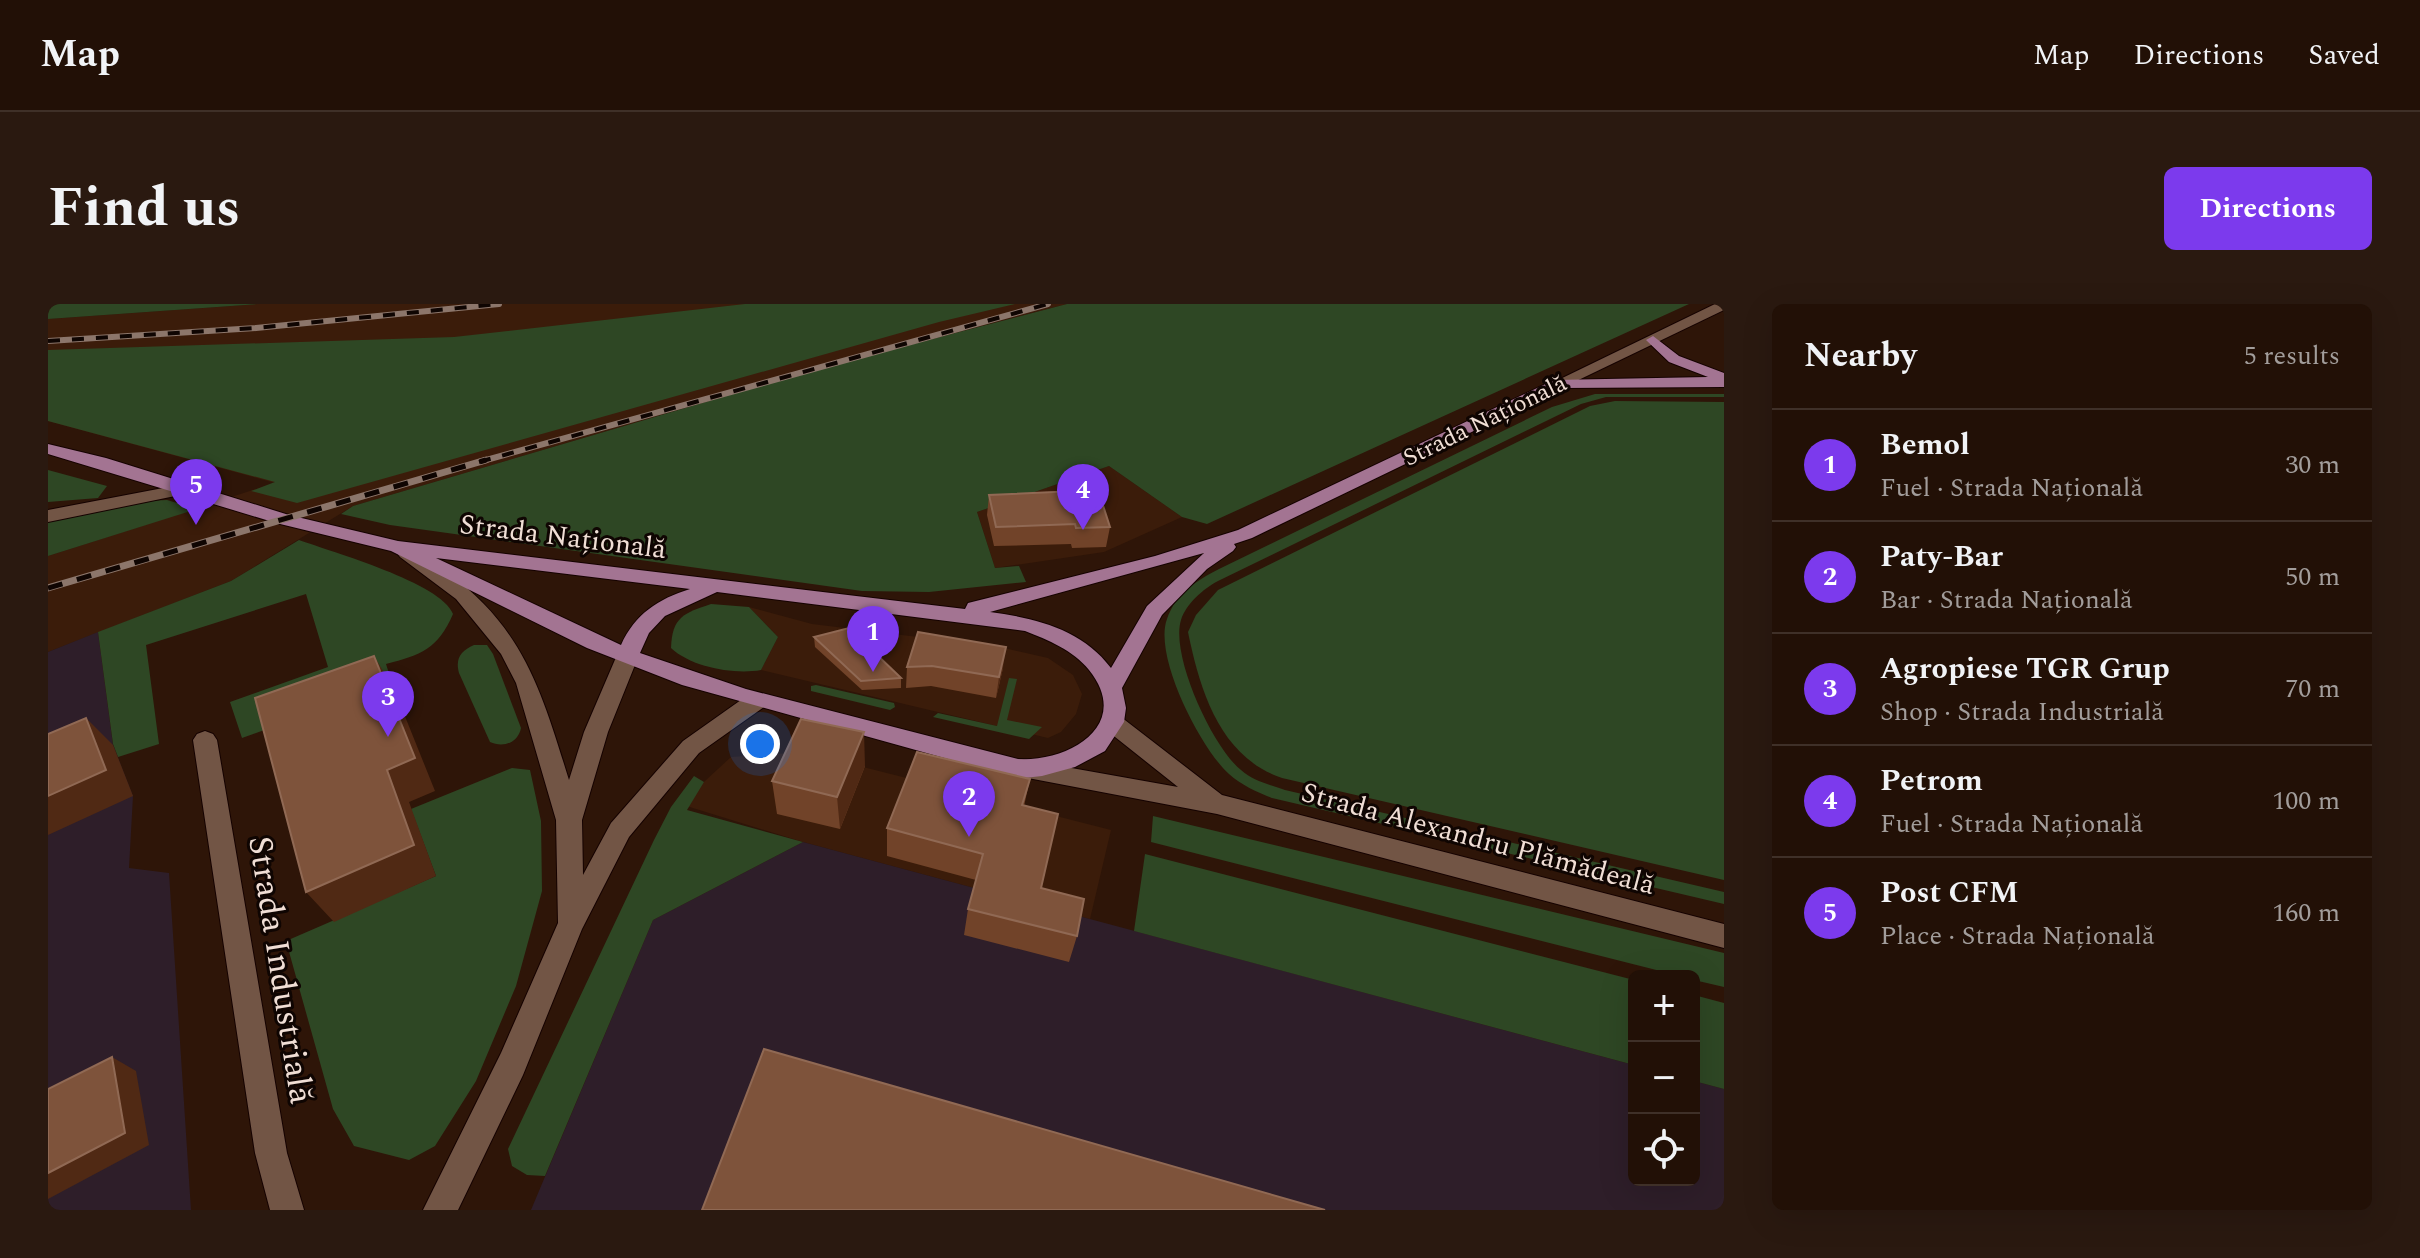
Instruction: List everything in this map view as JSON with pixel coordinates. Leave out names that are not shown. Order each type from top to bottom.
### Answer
[{"type":"main road","points":[[1653,340],[1674,359],[1724,380]]},
{"type":"main road","points":[[1560,383],[1724,380]]},
{"type":"main road","name":"Strada Națională","points":[[48,449],[283,519],[398,547],[938,614],[1008,619],[1051,633],[1095,662],[1112,685],[1154,611],[1200,565],[1245,534],[1560,383]]},
{"type":"main road","name":"Strada Națională","points":[[938,614],[1004,603],[1245,534]]},
{"type":"main road","name":"Strada Națională","points":[[398,547],[628,655],[756,701],[1021,768],[1086,753],[1106,736],[1113,723]]},
{"type":"main road","name":"Strada Națională","points":[[628,655],[638,630],[659,608],[720,588]]},
{"type":"main road","points":[[1112,685],[1116,709],[1113,723]]},
{"type":"street","name":"Strada Națională","points":[[1560,383],[1724,305]]},
{"type":"street","name":"Strada Națională","points":[[48,516],[184,489]]},
{"type":"street","points":[[398,547],[463,594],[510,651],[527,683],[569,820],[570,926]]},
{"type":"street","points":[[569,820],[596,732],[628,655]]},
{"type":"street","points":[[440,1210],[512,1064],[570,926],[620,830],[691,747],[756,701]]},
{"type":"street","name":"Strada Alexandru Plămădeală","points":[[1113,723],[1217,804]]},
{"type":"street","name":"Strada Industrială","points":[[205,740],[271,1153],[287,1210]]},
{"type":"street","name":"Strada Alexandru Plămădeală","points":[[1021,768],[1217,804],[1724,936]]},
{"type":"shaded area","points":[[258,304],[1067,304],[817,369],[353,506],[231,581],[48,652],[48,556],[275,483],[48,421],[48,319]]},
{"type":"shaded area","points":[[1109,466],[1182,517],[1104,552],[995,568],[977,512]]},
{"type":"shaded area","points":[[749,607],[812,624],[1000,647],[1048,658],[1073,675],[1082,694],[1076,714],[1061,732],[1048,738],[761,670],[778,637]]},
{"type":"shaded area","points":[[98,632],[113,745],[133,796],[129,868],[169,873],[191,1210],[48,1210],[48,652]]},
{"type":"shaded area","points":[[804,752],[1111,830],[1090,919],[803,842],[680,804],[731,757]]},
{"type":"shaded area","points":[[803,842],[1628,1063],[1628,1186],[1700,1186],[1700,1083],[1724,1089],[1724,1210],[531,1210],[653,920]]},
{"type":"green space","points":[[48,304],[258,304],[48,319]]},
{"type":"green space","points":[[745,304],[1015,304],[939,322],[297,503],[251,491],[275,482],[48,421],[48,350],[454,337]]},
{"type":"green space","points":[[1067,304],[1689,304],[1207,524],[1182,517],[1109,466],[977,512],[995,568],[1019,566],[1026,582],[929,592],[862,591],[390,525],[341,514],[353,506],[817,369]]},
{"type":"green space","points":[[1595,394],[1724,394],[1724,397],[1606,397],[1581,404],[1212,584],[1183,614],[1179,636],[1182,655],[1196,700],[1218,742],[1241,770],[1257,780],[1285,790],[1724,892],[1724,904],[1272,798],[1229,774],[1193,724],[1173,678],[1164,635],[1167,619],[1181,595],[1219,569],[1552,407]]},
{"type":"green space","points":[[1615,401],[1724,402],[1724,880],[1282,778],[1243,755],[1228,738],[1207,699],[1188,632],[1196,615],[1218,590],[1590,406]]},
{"type":"green space","points":[[48,470],[107,486],[98,498],[48,502]]},
{"type":"green space","points":[[167,500],[197,509],[48,556],[48,522],[144,501]]},
{"type":"green space","points":[[299,540],[384,570],[429,591],[445,602],[453,614],[447,626],[427,649],[386,664],[394,689],[281,732],[278,725],[242,738],[230,702],[328,667],[306,594],[146,645],[159,744],[118,757],[113,744],[98,632],[231,581]]},
{"type":"green space","points":[[711,604],[749,607],[778,637],[761,670],[713,668],[690,660],[671,648],[674,629],[681,618]]},
{"type":"green space","points":[[474,645],[487,645],[493,654],[521,728],[517,737],[509,743],[490,742],[459,673],[460,656]]},
{"type":"green space","points":[[1009,678],[1017,679],[1007,720],[1042,727],[1029,739],[933,717],[938,713],[997,726]]},
{"type":"green space","points":[[811,686],[894,703],[895,707],[890,710],[811,691]]},
{"type":"green space","points":[[512,768],[530,770],[541,821],[542,891],[516,986],[476,1081],[435,1146],[409,1160],[354,1146],[333,1109],[286,941],[436,876],[411,809]]},
{"type":"green space","points":[[694,776],[704,782],[687,810],[803,842],[653,920],[545,1176],[527,1175],[512,1166],[508,1149],[654,840],[671,807]]},
{"type":"green space","points":[[1153,816],[1724,953],[1724,987],[1700,981],[1700,970],[1656,970],[1151,842]]},
{"type":"green space","points":[[1145,854],[1628,978],[1628,1063],[1134,931]]},
{"type":"green space","points":[[1700,997],[1724,1003],[1724,1089],[1700,1083]]},
{"type":"building","points":[[1098,490],[1110,527],[1076,528],[1075,524],[996,527],[989,495]]},
{"type":"building","points":[[849,628],[901,678],[861,681],[814,637]]},
{"type":"building","points":[[918,632],[1006,647],[999,677],[932,666],[907,667]]},
{"type":"building","points":[[374,656],[415,758],[387,770],[414,845],[306,892],[255,698]]},
{"type":"building","points":[[86,718],[106,770],[48,796],[48,734]]},
{"type":"building","points":[[801,719],[864,732],[837,797],[772,781]]},
{"type":"building","points":[[917,752],[1030,779],[1022,805],[1058,814],[1041,888],[1084,899],[1077,936],[968,909],[983,854],[887,828]]},
{"type":"building","points":[[764,1049],[1325,1210],[702,1210]]},
{"type":"building","points":[[112,1057],[125,1133],[48,1173],[48,1089]]},
{"type":"railway","points":[[48,341],[256,328],[499,304]]},
{"type":"railway","points":[[482,461],[1048,304]]},
{"type":"railway","points":[[482,461],[486,460]]},
{"type":"railway","points":[[48,588],[482,461]]},
{"type":"place","name":"Post CFM","points":[[196,525]]},
{"type":"place","name":"Petrom","points":[[1083,530]]},
{"type":"place","name":"Bemol","points":[[873,672]]},
{"type":"place","name":"Agropiese TGR Grup","points":[[388,737]]},
{"type":"place","name":"Paty-Bar","points":[[969,837]]}]
